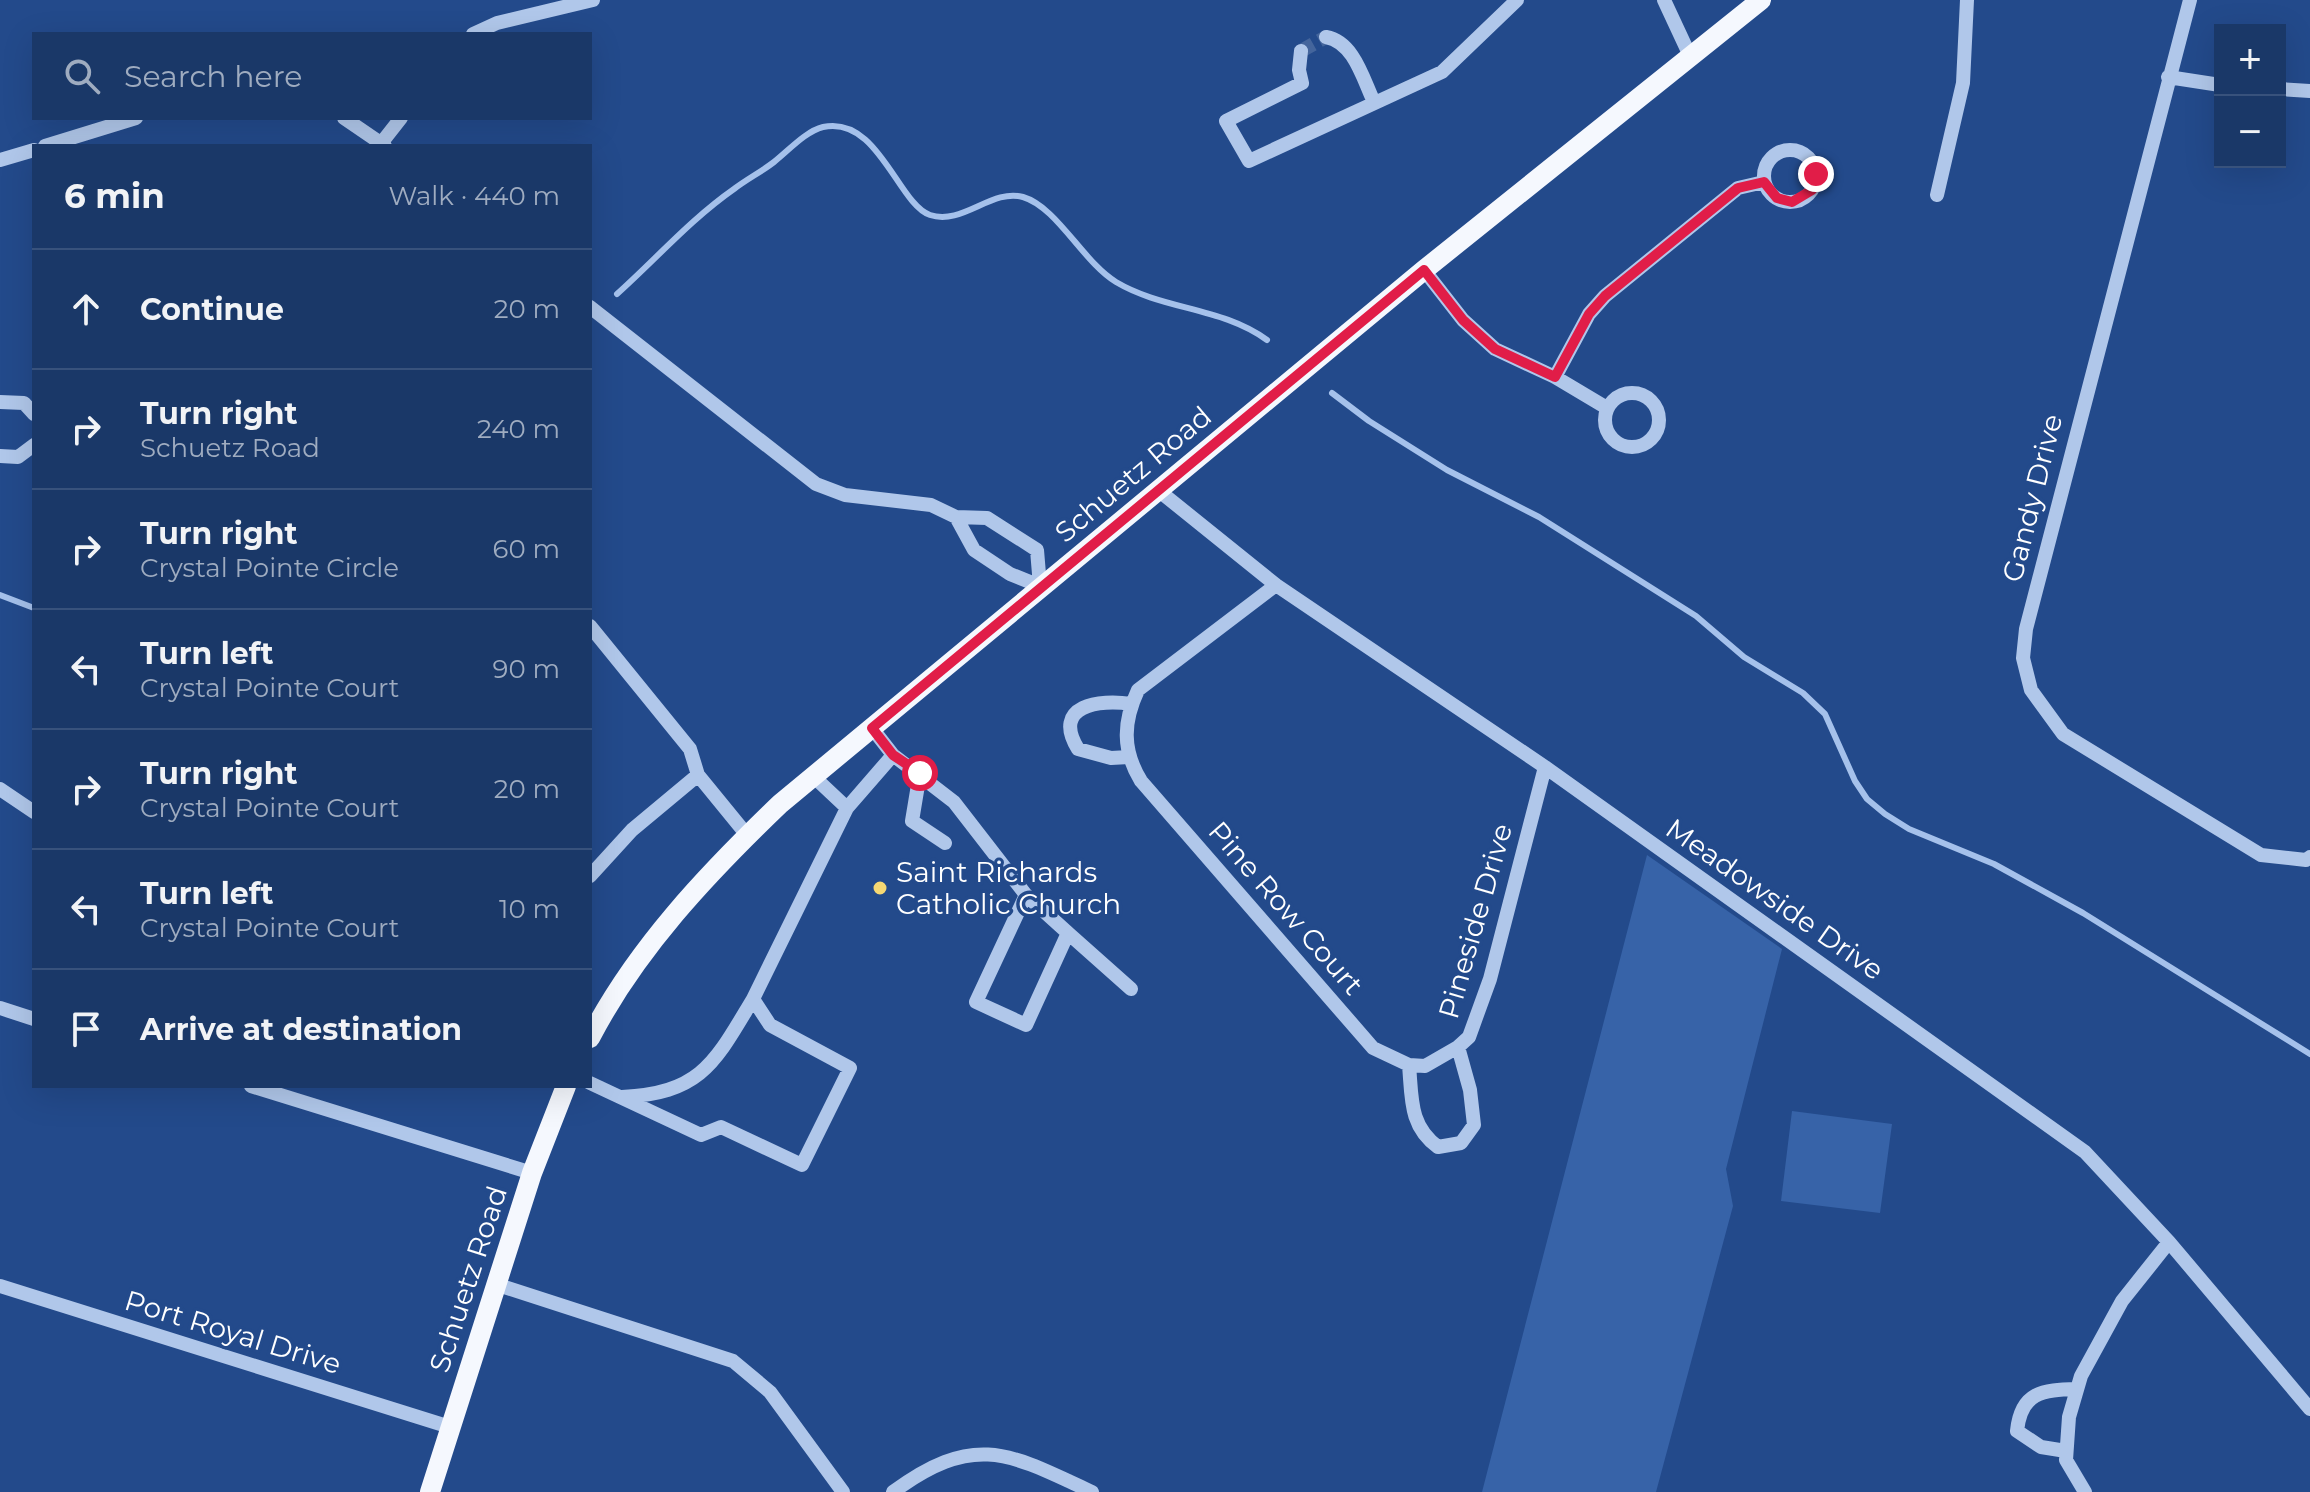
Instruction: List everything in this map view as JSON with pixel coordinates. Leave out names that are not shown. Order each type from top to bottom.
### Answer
[{"type":"main road","name":"Schuetz Road","points":[[592,1028],[646,951],[699,885],[747,835],[813,776],[1424,270],[1761,0]]},
{"type":"main road","name":"Schuetz Road","points":[[430,1492],[532,1173],[565,1088]]},
{"type":"street","points":[[477,32],[497,23],[593,0]]},
{"type":"street","points":[[1664,0],[1691,58]]},
{"type":"street","points":[[1937,195],[1963,83],[1967,0]]},
{"type":"street","name":"Gandy Drive","points":[[2190,0],[2026,629],[2023,658],[2031,690],[2063,734],[2261,855],[2308,859]]},
{"type":"street","points":[[1301,51],[1299,70],[1302,83],[1226,121],[1249,161],[1442,72],[1507,3]]},
{"type":"street","points":[[1326,37],[1339,39],[1347,47],[1374,102]]},
{"type":"street","points":[[2168,77],[2214,84]]},
{"type":"street","points":[[2286,89],[2310,91]]},
{"type":"street","points":[[52,144],[130,120]]},
{"type":"street","points":[[347,120],[381,144]]},
{"type":"street","points":[[383,144],[400,120]]},
{"type":"street","points":[[0,160],[32,151]]},
{"type":"street","points":[[1555,377],[1589,314],[1605,296],[1738,188],[1764,182]]},
{"type":"street","points":[[1424,270],[1463,320],[1495,349],[1555,377],[1607,408]]},
{"type":"street","points":[[592,309],[816,484],[845,495],[931,505],[956,517],[987,518],[1037,550],[1040,586],[1010,574],[974,550],[956,517]]},
{"type":"street","points":[[0,402],[24,403],[32,412]]},
{"type":"street","points":[[0,456],[18,457],[32,446]]},
{"type":"street","name":"Meadowside Drive","points":[[1158,490],[1276,585],[1545,767],[2085,1152],[2169,1242],[2310,1409]]},
{"type":"street","points":[[1131,704],[1106,700],[1088,703],[1079,709],[1072,725],[1071,739],[1078,749],[1111,758],[1129,757],[1125,735],[1131,704],[1138,690],[1276,585]]},
{"type":"street","points":[[592,628],[690,749],[698,775],[747,835]]},
{"type":"street","points":[[872,728],[893,755],[954,802],[1026,895],[1131,989]]},
{"type":"street","points":[[621,1097],[682,1087],[709,1067],[753,999],[847,808],[893,755]]},
{"type":"street","name":"Pine Row Court","points":[[1129,757],[1141,781],[1373,1048],[1409,1065],[1425,1066]]},
{"type":"street","name":"Pineside Drive","points":[[1425,1066],[1469,1037],[1481,1008],[1545,767]]},
{"type":"street","points":[[920,773],[912,821],[945,843]]},
{"type":"street","points":[[592,874],[632,830],[698,775]]},
{"type":"street","points":[[813,776],[847,808]]},
{"type":"street","points":[[0,789],[32,811]]},
{"type":"street","points":[[1026,895],[976,1002],[1026,1025],[1068,933]]},
{"type":"street","points":[[592,1084],[701,1135],[721,1127],[802,1165],[850,1068],[770,1025],[753,999]]},
{"type":"street","points":[[0,1008],[32,1018]]},
{"type":"street","points":[[1409,1065],[1413,1108],[1422,1136],[1438,1147],[1461,1143],[1474,1125],[1470,1090],[1458,1047]]},
{"type":"street","points":[[257,1088],[532,1173]]},
{"type":"street","points":[[2085,1492],[2066,1460],[2077,1389],[2122,1301],[2169,1242]]},
{"type":"street","points":[[495,1284],[733,1361],[770,1392],[843,1492]]},
{"type":"street","name":"Port Royal Drive","points":[[0,1286],[450,1427]]},
{"type":"street","points":[[2066,1451],[2028,1440],[2017,1431],[2019,1416],[2023,1405],[2032,1397],[2050,1390],[2077,1389]]},
{"type":"street","points":[[893,1492],[917,1475],[952,1458],[996,1454],[1023,1459],[1092,1492]]},
{"type":"shaded area","points":[[1647,855],[1782,949],[1726,1169],[1733,1206],[1656,1492],[1482,1492]]},
{"type":"shaded area","points":[[1792,1111],[1892,1124],[1880,1213],[1781,1201]]},
{"type":"waterway","points":[[617,294],[703,213],[739,185],[817,129],[842,127],[858,134],[873,147],[918,208],[930,215],[954,216],[1000,198],[1023,197],[1047,212],[1092,262],[1116,282],[1153,298],[1231,321],[1267,340]]},
{"type":"waterway","points":[[1332,393],[1369,421],[1447,470],[1539,517],[1696,616],[1744,657],[1803,693],[1825,714],[1855,781],[1867,799],[1885,814],[1909,829],[1994,864],[2083,913],[2310,1054]]},
{"type":"waterway","points":[[0,595],[32,607]]},
{"type":"tunnel","points":[[1301,51],[1326,37]]},
{"type":"place","name":"Saint Richards Catholic Church","points":[[880,888]]},
{"type":"route","points":[[920,773],[893,755],[872,728],[1424,270],[1463,320],[1495,349],[1555,377],[1589,314],[1605,296],[1738,188],[1764,182],[1770,193],[1792,202],[1807,196],[1816,182],[1816,174]]}]
